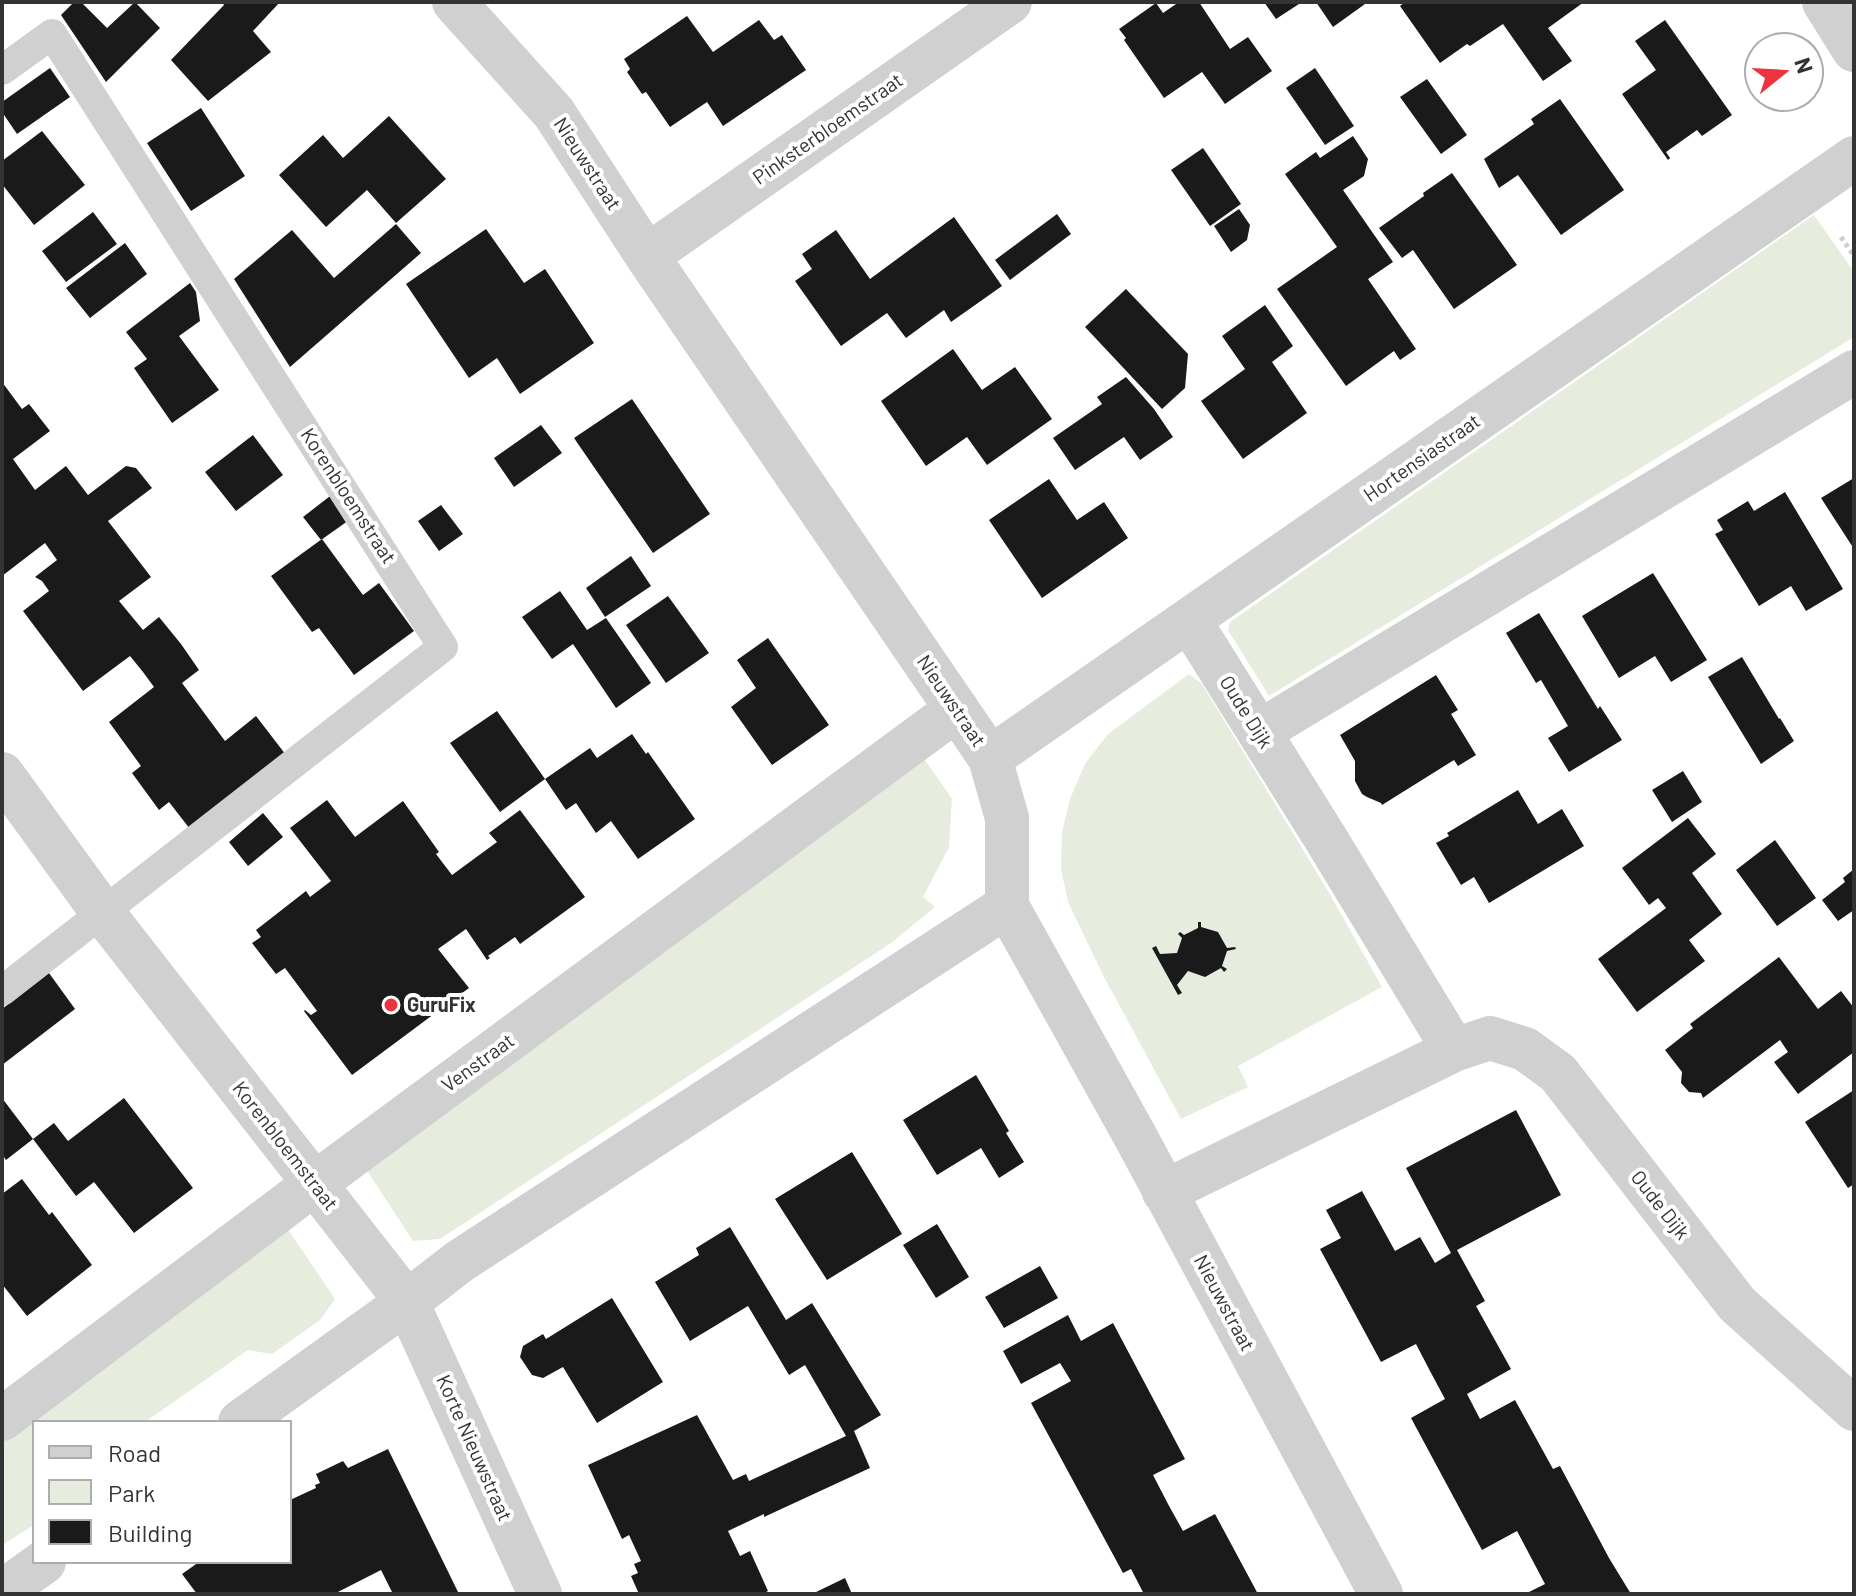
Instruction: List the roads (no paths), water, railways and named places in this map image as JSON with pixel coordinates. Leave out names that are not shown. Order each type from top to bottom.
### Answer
[{"type":"street","name":"Nieuwstraat","points":[[454,2],[554,113],[647,256],[990,758],[1007,818],[1007,906],[1381,1594]]},
{"type":"street","name":"Pinksterbloemstraat","points":[[647,256],[1010,2]]},
{"type":"street","points":[[1824,2],[1854,50]]},
{"type":"street","name":"Hortensiastraat","points":[[990,758],[1854,158]]},
{"type":"street","points":[[1259,732],[1854,372]]},
{"type":"street","name":"Oude Dijk","points":[[1189,620],[1454,1050]]},
{"type":"street","name":"Venstraat","points":[[2,1419],[314,1184],[957,709]]},
{"type":"street","name":"Korenbloemstraat","points":[[2,774],[103,913],[407,1302]]},
{"type":"street","points":[[243,1420],[460,1261],[1007,906]]},
{"type":"street","name":"Oude Dijk","points":[[1164,1192],[1454,1050],[1490,1038],[1525,1049],[1558,1073],[1737,1304],[1854,1409]]},
{"type":"street","name":"Korte Nieuwstraat","points":[[407,1302],[540,1594]]},
{"type":"street","points":[[2,1592],[41,1564]]},
{"type":"lane","name":"Korenbloemstraat","points":[[2,70],[52,34],[443,647],[2,991]]},
{"type":"place","name":"GuruFix","points":[[391,1005]]}]
